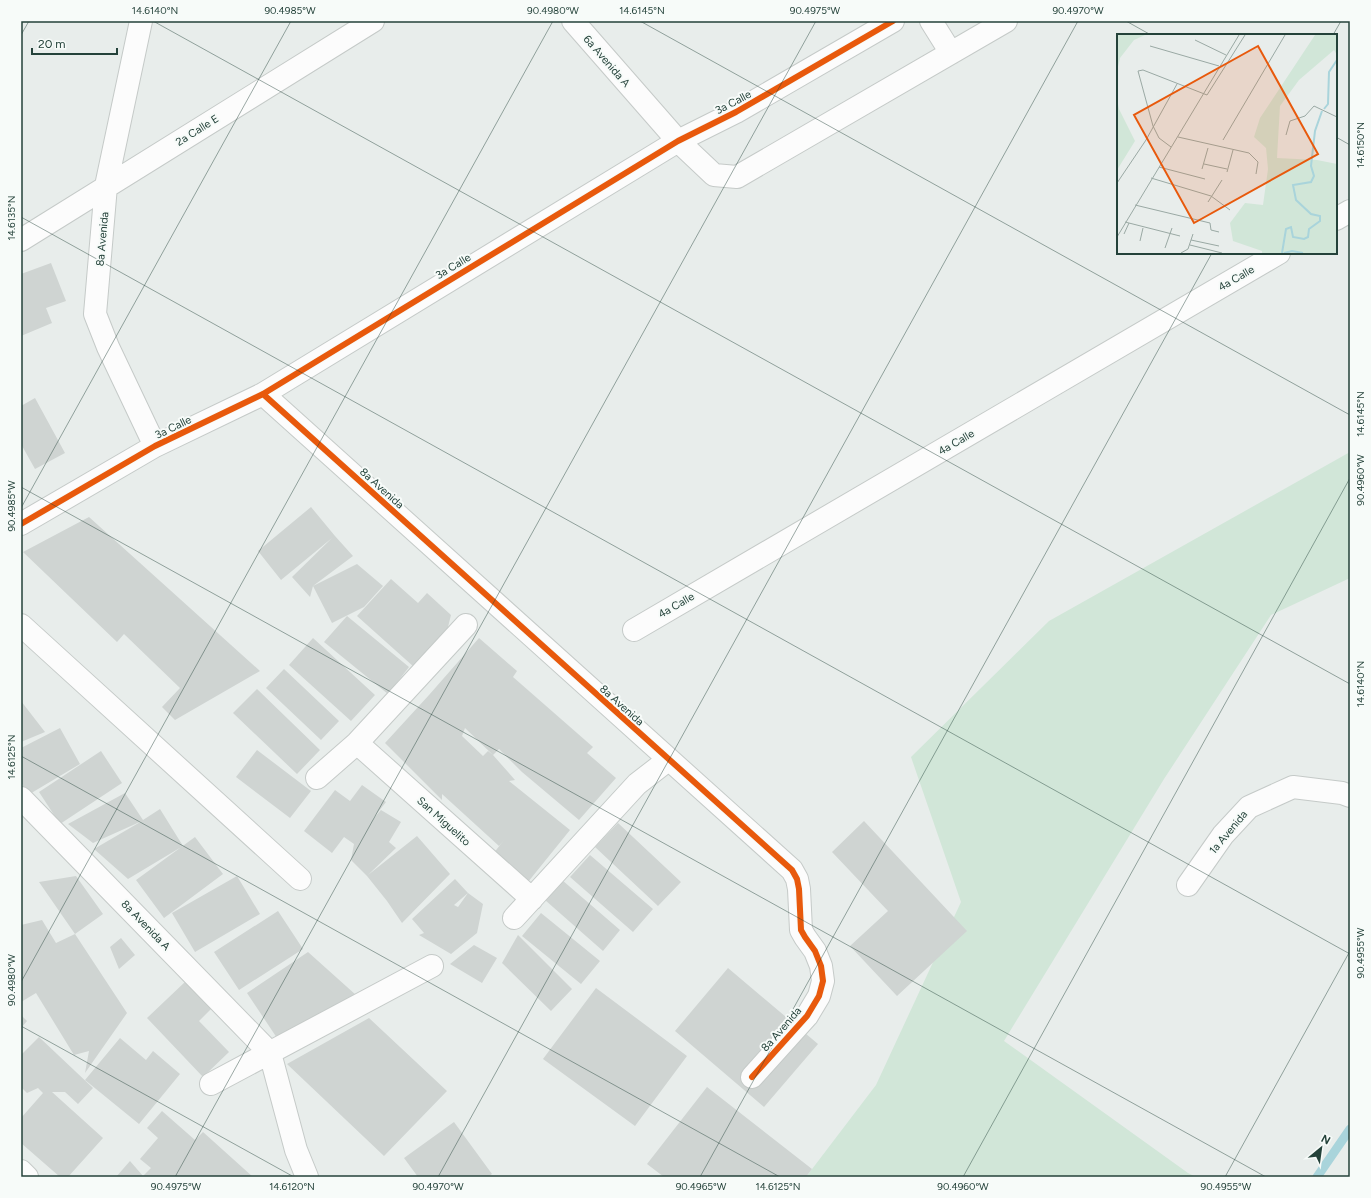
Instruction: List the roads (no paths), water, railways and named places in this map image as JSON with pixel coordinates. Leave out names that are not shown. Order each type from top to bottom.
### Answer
[{"type":"street","name":"8a Avenida","points":[[141,21],[106,186],[95,314],[108,347],[156,446]]},
{"type":"street","name":"2a Calle E","points":[[21,240],[373,21]]},
{"type":"street","name":"6a Avenida A","points":[[573,21],[678,141],[714,175],[737,177],[951,53]]},
{"type":"street","name":"3a Calle","points":[[21,524],[156,446],[263,394],[678,141],[736,112],[893,21]]},
{"type":"street","points":[[931,21],[951,53],[1006,21]]},
{"type":"street","points":[[1337,219],[1350,211]]},
{"type":"street","name":"4a Calle","points":[[634,630],[1277,254]]},
{"type":"street","name":"8a Avenida","points":[[263,394],[792,870],[797,879],[799,889],[801,930],[816,951],[821,966],[823,981],[819,996],[807,1016],[752,1077]]},
{"type":"street","points":[[21,625],[300,879]]},
{"type":"street","points":[[317,778],[357,742],[466,625]]},
{"type":"street","name":"San Miguelito","points":[[357,742],[532,899]]},
{"type":"street","points":[[514,918],[638,784],[668,760]]},
{"type":"street","name":"1a Avenida","points":[[1188,884],[1223,835],[1249,807],[1292,787],[1342,793],[1350,796]]},
{"type":"street","name":"8a Avenida A","points":[[21,798],[270,1053]]},
{"type":"street","points":[[211,1084],[432,966]]},
{"type":"street","points":[[270,1053],[296,1150],[307,1177]]},
{"type":"street","points":[[21,1171],[27,1177]]},
{"type":"waterway","points":[[1317,1177],[1350,1129]]}]
